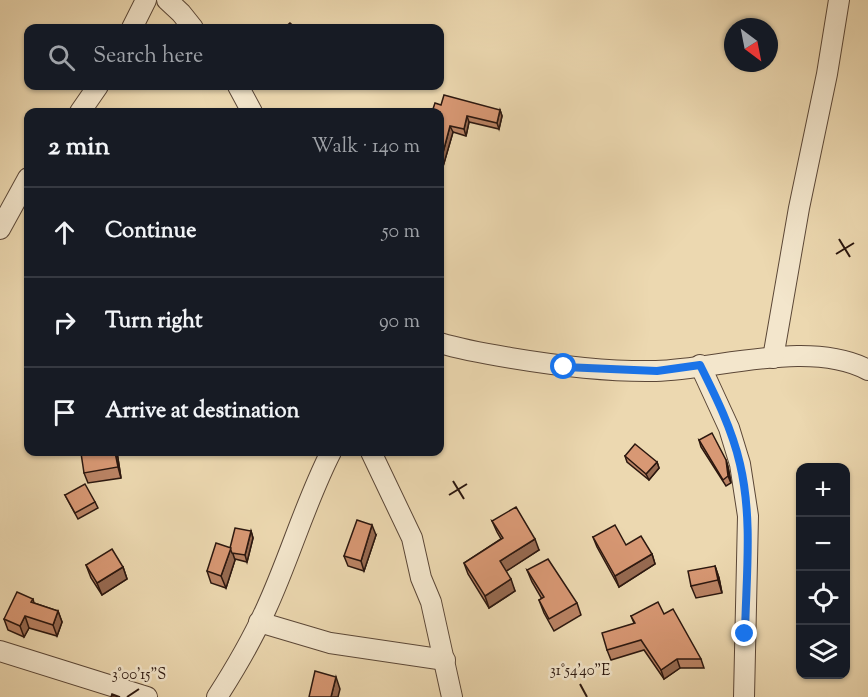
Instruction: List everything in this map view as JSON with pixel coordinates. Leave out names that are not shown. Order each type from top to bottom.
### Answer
[{"type":"street","points":[[134,24],[146,0]]},
{"type":"street","points":[[167,0],[190,24]]},
{"type":"street","points":[[773,357],[788,283],[799,208],[827,74],[838,0]]},
{"type":"street","points":[[83,108],[95,90]]},
{"type":"street","points":[[240,90],[250,108]]},
{"type":"street","points":[[9,218],[24,186]]},
{"type":"street","points":[[444,344],[564,367],[657,371],[773,357],[809,356],[855,363],[868,370]]},
{"type":"street","points":[[700,365],[729,428],[740,464],[746,506],[744,697]]},
{"type":"street","points":[[217,697],[240,662],[267,607],[306,503],[329,456]]},
{"type":"street","points":[[373,456],[412,538],[421,578],[431,602],[452,697]]},
{"type":"street","points":[[259,622],[330,643],[445,660]]},
{"type":"street","points":[[0,651],[147,697]]},
{"type":"building","points":[[444,95],[500,110],[497,123],[467,116],[464,129],[450,126],[444,149],[444,108],[433,108],[435,103],[441,105]]},
{"type":"building","points":[[712,433],[726,460],[728,476],[723,480],[699,440]]},
{"type":"building","points":[[635,444],[657,462],[646,474],[625,456]]},
{"type":"building","points":[[81,456],[116,456],[118,467],[84,473]]},
{"type":"building","points":[[85,484],[95,502],[75,513],[65,495]]},
{"type":"building","points":[[516,507],[535,539],[500,561],[511,579],[485,596],[464,563],[503,538],[492,521]]},
{"type":"building","points":[[357,520],[372,525],[361,561],[344,556]]},
{"type":"building","points":[[615,525],[626,545],[641,536],[652,554],[615,576],[593,537]]},
{"type":"building","points":[[235,528],[251,531],[245,555],[232,553],[230,548]]},
{"type":"building","points":[[216,543],[231,548],[221,576],[207,571]]},
{"type":"building","points":[[112,549],[123,567],[97,583],[86,565]]},
{"type":"building","points":[[548,559],[577,603],[549,619],[539,600],[544,597],[527,570]]},
{"type":"building","points":[[715,566],[718,580],[691,586],[688,571]]},
{"type":"building","points":[[17,592],[33,599],[31,602],[58,611],[53,625],[25,616],[20,626],[4,619]]},
{"type":"building","points":[[658,602],[664,614],[673,609],[701,659],[677,659],[661,670],[641,640],[607,650],[602,633],[635,623],[631,616]]},
{"type":"building","points":[[315,671],[336,677],[331,697],[309,697]]},
{"type":"route","points":[[564,367],[657,371],[700,365],[729,428],[740,464],[748,516],[745,634]]}]
